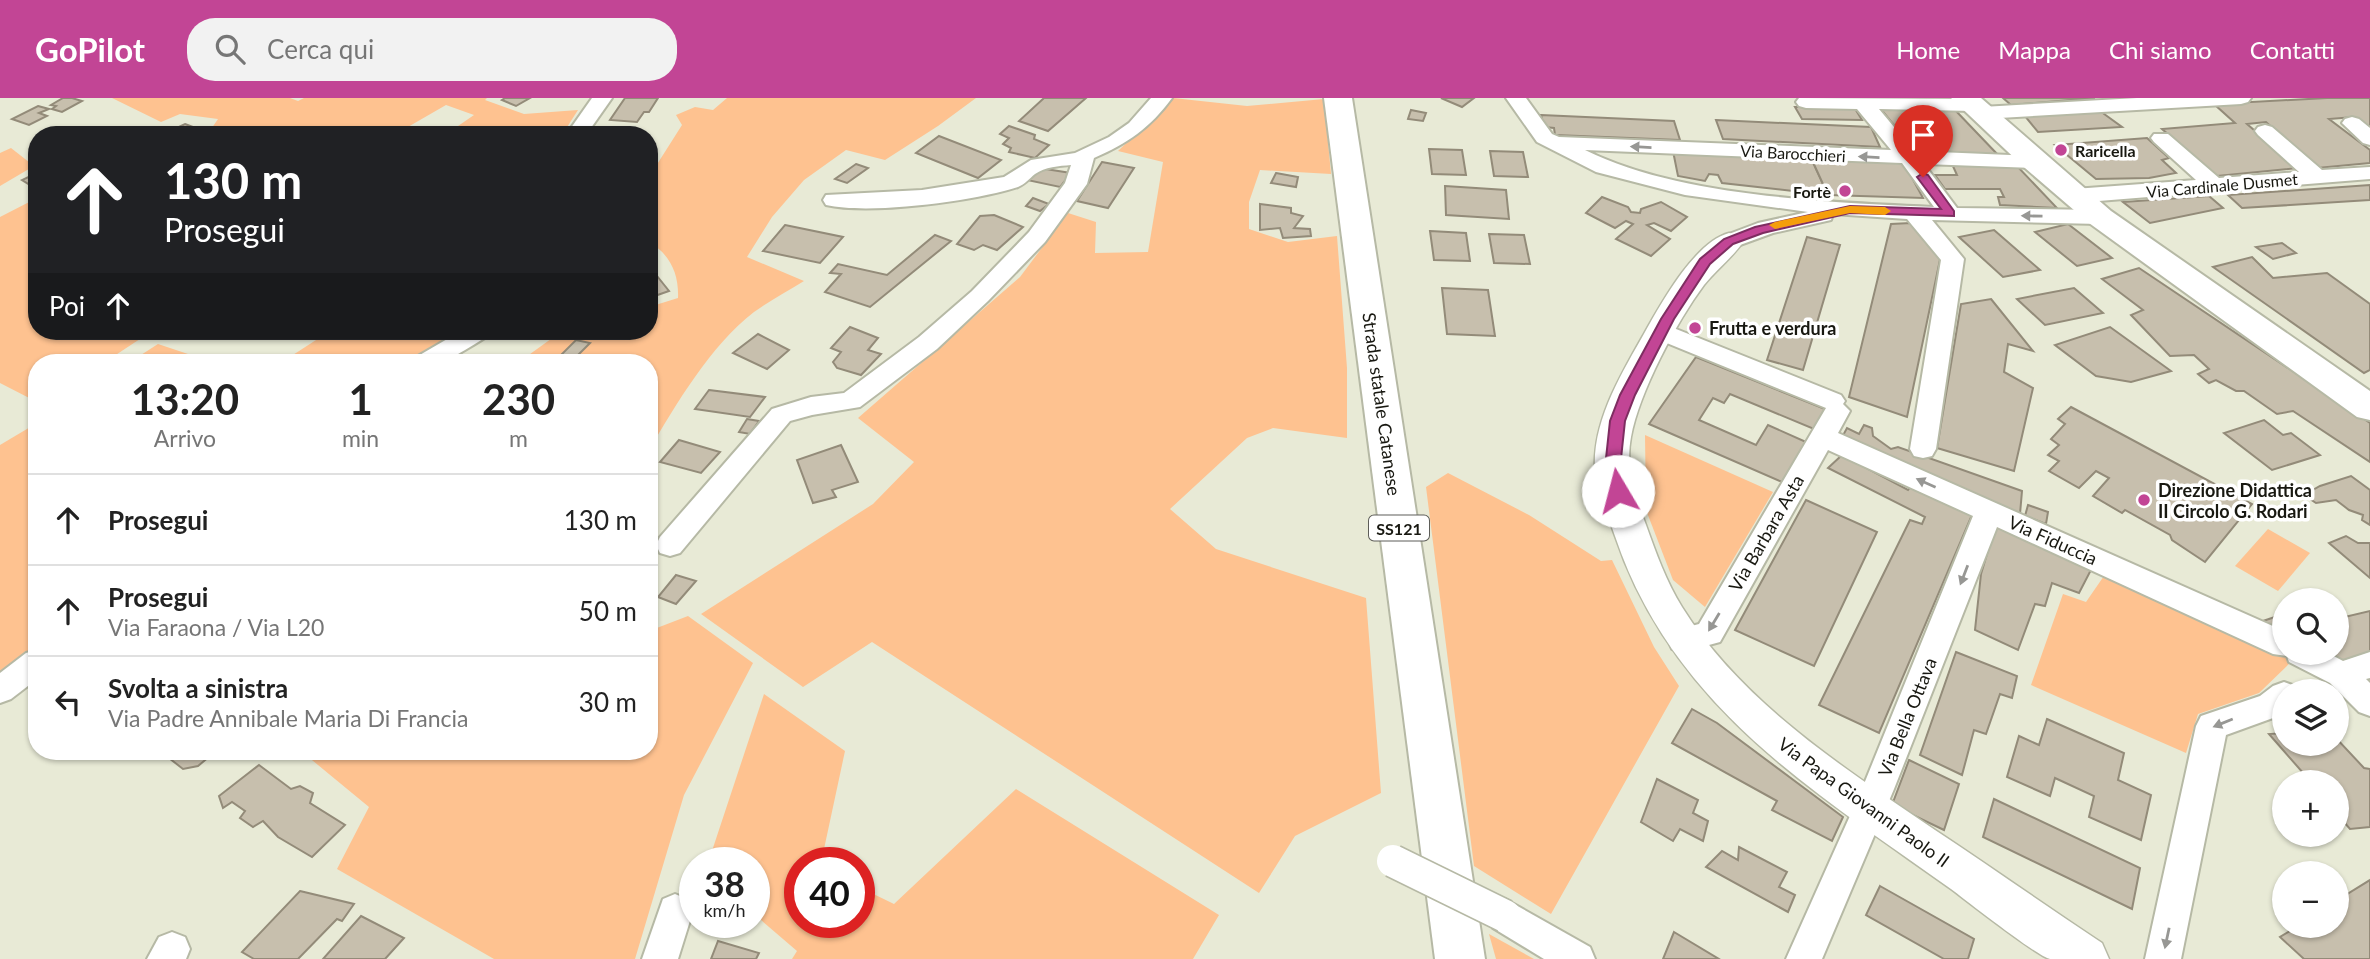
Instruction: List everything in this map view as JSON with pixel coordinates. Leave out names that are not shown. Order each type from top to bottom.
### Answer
[{"type":"main road","name":"Strada statale Catanese","points":[[1338,98],[1460,959]]},
{"type":"main road","points":[[1973,106],[2100,217],[2370,408]]},
{"type":"street","points":[[582,126],[602,98]]},
{"type":"street","points":[[670,545],[780,415],[811,406],[850,401],[928,343],[980,296],[1037,237],[1076,184],[1085,154],[1116,141],[1136,127],[1163,98]]},
{"type":"street","points":[[1516,98],[1523,118],[1551,142],[1609,170],[1717,195],[1914,213],[2100,217]]},
{"type":"street","points":[[1806,102],[1861,101],[1973,106],[2241,98]]},
{"type":"street","points":[[1861,101],[1910,159],[1950,214]]},
{"type":"street","points":[[2351,123],[2370,139]]},
{"type":"street","points":[[2265,131],[2317,177]]},
{"type":"street","points":[[2161,138],[2216,186]]},
{"type":"street","name":"Via Barocchieri","points":[[1551,142],[1910,159],[2035,162]]},
{"type":"street","points":[[834,200],[864,202],[992,186],[1015,181],[1030,168],[1053,159],[1084,159]]},
{"type":"street","name":"Via Cardinale Dusmet","points":[[2074,196],[2370,173]]},
{"type":"street","points":[[1717,195],[1733,202],[1737,228]]},
{"type":"street","points":[[1737,228],[1754,205],[1765,201]]},
{"type":"street","points":[[1737,228],[1766,228],[1850,209]]},
{"type":"street","points":[[1914,213],[1953,259],[1923,449]]},
{"type":"street","points":[[1737,228],[1754,223],[1766,228]]},
{"type":"street","name":"Via Papa Giovanni Paolo II","points":[[1737,228],[1690,281],[1628,395],[1618,421],[1612,468],[1631,537],[1649,584],[1683,640],[1737,705],[1803,762],[2087,959]]},
{"type":"street","name":"Via Barbara Asta","points":[[1661,331],[1835,406],[1823,437],[1709,633],[1683,640]]},
{"type":"street","points":[[439,354],[461,340]]},
{"type":"street","name":"Via Fiduccia","points":[[1823,437],[2272,640]]},
{"type":"street","name":"Via Bella Ottava","points":[[1804,959],[1870,808],[1989,511]]},
{"type":"street","points":[[2308,679],[2330,665]]},
{"type":"street","points":[[2335,665],[2370,703]]},
{"type":"street","points":[[0,690],[28,669]]},
{"type":"street","points":[[2163,959],[2212,726],[2272,705]]},
{"type":"street","points":[[1393,861],[1505,916],[1577,959]]},
{"type":"street","points":[[660,959],[675,911]]},
{"type":"shaded area","points":[[112,98],[290,98],[298,101],[304,98],[487,98],[485,100],[524,114],[578,110],[568,126],[458,126],[474,115],[446,105],[410,126],[213,126],[218,119],[180,114],[161,122]]},
{"type":"shaded area","points":[[727,98],[976,98],[885,160],[846,150],[804,180],[772,217],[747,257],[804,281],[754,312],[723,341],[683,395],[658,435],[658,354],[530,354],[550,340],[658,340],[658,304],[678,298],[675,273],[668,259],[658,248],[658,163],[682,125],[676,115],[695,107],[713,110]]},
{"type":"shaded area","points":[[1173,98],[1247,106],[1324,99],[1331,174],[1260,170],[1249,202],[1249,229],[1288,242],[1337,236],[1347,368],[1347,438],[1273,428],[1247,438],[1170,509],[1216,549],[1366,598],[1381,793],[1295,836],[1259,893],[872,642],[803,687],[701,614],[873,504],[914,462],[858,418],[1020,277],[1068,213],[1096,222],[1095,253],[1148,252],[1163,162],[1118,151]]},
{"type":"shaded area","points":[[11,148],[28,161],[28,170],[0,186],[0,153]]},
{"type":"shaded area","points":[[28,203],[28,340],[138,340],[117,354],[28,354],[28,397],[0,383],[0,217]]},
{"type":"shaded area","points":[[316,340],[445,340],[425,354],[294,354]]},
{"type":"shaded area","points":[[158,344],[188,354],[142,354]]},
{"type":"shaded area","points":[[28,428],[28,655],[0,675],[0,445]]},
{"type":"shaded area","points":[[1645,435],[1773,492],[1705,607],[1673,580],[1646,510]]},
{"type":"shaded area","points":[[1448,473],[1529,515],[1601,561],[1612,560],[1654,647],[1679,686],[1551,914],[1474,866],[1426,487]]},
{"type":"shaded area","points":[[2268,529],[2310,553],[2281,588],[2273,588],[2235,566]]},
{"type":"shaded area","points":[[2106,573],[2272,652],[2272,665],[2288,665],[2259,693],[2198,714],[2186,753],[2031,685],[2063,594],[2086,602]]},
{"type":"shaded area","points":[[688,616],[753,663],[684,795],[635,959],[494,959],[337,869],[369,807],[312,760],[658,760],[658,628]]},
{"type":"shaded area","points":[[764,694],[845,751],[824,847],[784,847],[784,938],[875,938],[875,895],[894,904],[1016,789],[1219,915],[1193,959],[792,959],[797,951],[770,928],[770,847],[713,847]]},
{"type":"shaded area","points":[[1489,934],[1534,959],[1496,959]]},
{"type":"building","points":[[63,98],[82,101],[62,112],[52,109],[56,106],[51,105]]},
{"type":"building","points":[[530,98],[516,106],[502,100]]},
{"type":"building","points":[[625,98],[658,98],[649,112],[644,112],[637,122],[610,120]]},
{"type":"building","points":[[1044,98],[1086,98],[1048,131],[1019,121]]},
{"type":"building","points":[[1441,98],[1474,98],[1462,107]]},
{"type":"building","points":[[2003,98],[2095,98],[2011,105]]},
{"type":"building","points":[[2370,98],[2370,129],[2354,117],[2329,119],[2370,150],[2370,163],[2317,168],[2266,122],[2247,124],[2298,168],[2217,176],[2162,129],[2235,123],[2214,104]]},
{"type":"building","points":[[38,106],[49,109],[39,113],[47,116],[29,125],[12,119]]},
{"type":"building","points":[[1795,107],[1854,107],[1862,120],[1802,119]]},
{"type":"building","points":[[1879,107],[1956,111],[1999,156],[1916,152]]},
{"type":"building","points":[[1411,110],[1426,113],[1423,121],[1408,119]]},
{"type":"building","points":[[2100,111],[2122,127],[2038,132],[2024,115]]},
{"type":"building","points":[[1541,115],[1674,121],[1680,140],[1555,135],[1554,128],[1544,127]]},
{"type":"building","points":[[1716,120],[1871,127],[1880,147],[1723,139]]},
{"type":"building","points":[[1009,126],[1035,135],[1034,139],[1049,145],[1035,158],[1009,152],[1011,148],[1003,144],[1009,138],[1000,134]]},
{"type":"building","points":[[939,136],[1001,160],[978,178],[916,153]]},
{"type":"building","points":[[2147,138],[2169,158],[2162,160],[2176,173],[2149,178],[2096,179],[2055,145]]},
{"type":"building","points":[[1429,149],[1462,150],[1466,175],[1432,174]]},
{"type":"building","points":[[1490,151],[1523,152],[1528,177],[1494,176]]},
{"type":"building","points":[[1673,151],[1812,160],[1828,195],[1722,183],[1718,175],[1709,174],[1705,181],[1678,176]]},
{"type":"building","points":[[1812,160],[1904,163],[1923,198],[1828,195]]},
{"type":"building","points":[[1102,162],[1134,168],[1108,208],[1077,201]]},
{"type":"building","points":[[856,164],[868,168],[847,183],[835,179]]},
{"type":"building","points":[[1952,164],[2017,166],[2057,208],[2000,205],[1998,197],[2004,197],[2000,189],[1945,189],[1935,175],[1957,175]]},
{"type":"building","points":[[1039,168],[1071,173],[1060,187],[1027,180]]},
{"type":"building","points":[[1276,173],[1298,177],[1296,187],[1271,183]]},
{"type":"building","points":[[2370,185],[2370,200],[2242,208],[2228,195]]},
{"type":"building","points":[[1445,186],[1506,190],[1509,219],[1446,215]]},
{"type":"building","points":[[2209,196],[2223,208],[2150,223],[2123,202]]},
{"type":"building","points":[[1602,197],[1628,207],[1631,212],[1640,213],[1641,209],[1661,202],[1687,217],[1671,231],[1654,223],[1647,225],[1670,239],[1651,256],[1616,239],[1633,224],[1626,221],[1615,228],[1586,213]]},
{"type":"building","points":[[1033,198],[1049,204],[1040,211],[1026,206]]},
{"type":"building","points":[[1260,204],[1291,208],[1291,213],[1303,216],[1294,228],[1310,229],[1311,236],[1283,238],[1280,228],[1260,230]]},
{"type":"building","points":[[994,215],[1023,227],[997,250],[983,245],[974,250],[957,244],[980,216]]},
{"type":"building","points":[[1911,223],[1941,255],[1907,417],[1849,397],[1891,224]]},
{"type":"building","points":[[2068,224],[2112,258],[2077,266],[2035,232]]},
{"type":"building","points":[[785,225],[843,237],[820,263],[763,251]]},
{"type":"building","points":[[1994,230],[2040,270],[2003,277],[1959,237]]},
{"type":"building","points":[[1430,231],[1466,233],[1470,261],[1434,260]]},
{"type":"building","points":[[1489,234],[1524,235],[1530,264],[1494,263]]},
{"type":"building","points":[[935,235],[951,241],[870,307],[825,292],[841,274],[830,273],[838,264],[887,275]]},
{"type":"building","points":[[1807,237],[1840,245],[1803,370],[1767,360]]},
{"type":"building","points":[[2282,243],[2296,253],[2273,259],[2256,247]]},
{"type":"building","points":[[2252,257],[2273,278],[2327,273],[2370,304],[2370,370],[2364,373],[2213,267]]},
{"type":"building","points":[[2139,268],[2370,423],[2370,462],[2293,411],[2277,414],[2244,391],[2236,391],[2216,380],[2209,383],[2198,374],[2209,369],[2194,355],[2170,356],[2131,315],[2143,310],[2102,279]]},
{"type":"building","points":[[658,277],[669,291],[658,295]]},
{"type":"building","points":[[1442,288],[1488,290],[1495,336],[1447,334]]},
{"type":"building","points":[[2074,288],[2103,313],[2045,325],[2017,299]]},
{"type":"building","points":[[1991,299],[2033,351],[2008,344],[2004,372],[2033,388],[2014,471],[1937,448],[1961,304]]},
{"type":"building","points":[[850,327],[878,338],[868,350],[881,354],[861,375],[837,368],[833,362],[841,352],[831,348]]},
{"type":"building","points":[[2110,327],[2171,371],[2131,382],[2096,376],[2055,345]]},
{"type":"building","points":[[758,334],[789,350],[767,369],[733,353]]},
{"type":"building","points":[[576,340],[590,343],[579,354],[562,354]]},
{"type":"building","points":[[1696,357],[1825,409],[1814,429],[1730,394],[1724,403],[1713,398],[1699,420],[1756,445],[1768,425],[1806,442],[1782,482],[1649,424]]},
{"type":"building","points":[[709,390],[765,397],[750,417],[695,409]]},
{"type":"building","points":[[2071,407],[2252,504],[2205,562],[2172,540],[2170,535],[2093,496],[2109,478],[2096,471],[2079,488],[2049,471],[2059,461],[2048,455],[2059,445],[2051,439],[2065,424],[2058,419]]},
{"type":"building","points":[[747,419],[759,421],[750,434],[739,432]]},
{"type":"building","points":[[2264,420],[2283,435],[2291,433],[2320,455],[2272,470],[2224,433]]},
{"type":"building","points":[[1864,425],[1872,428],[1873,436],[1891,449],[1898,447],[2022,491],[2020,514],[1840,441],[1847,428],[1859,434]]},
{"type":"building","points":[[679,440],[720,452],[701,473],[660,462]]},
{"type":"building","points":[[841,445],[858,482],[832,490],[836,497],[813,503],[797,460]]},
{"type":"building","points":[[1842,455],[1908,490],[1914,482],[1972,515],[1879,733],[1819,705],[1910,520],[1922,524],[1925,517],[1828,468]]},
{"type":"building","points":[[2351,476],[2370,490],[2370,525],[2362,520],[2363,515],[2349,510],[2336,500],[2316,503],[2304,495],[2320,486]]},
{"type":"building","points":[[1806,500],[1877,532],[1814,666],[1735,630]]},
{"type":"building","points":[[2028,505],[2048,512],[2046,524],[2025,516]]},
{"type":"building","points":[[1996,524],[2093,566],[2079,593],[2052,583],[2045,606],[2035,604],[2018,650],[1975,630],[1981,574]]},
{"type":"building","points":[[2346,536],[2358,543],[2370,543],[2370,578],[2329,543]]},
{"type":"building","points":[[676,575],[696,581],[676,604],[658,597]]},
{"type":"building","points":[[2370,611],[2370,656],[2349,662],[2349,616]]},
{"type":"building","points":[[2272,618],[2272,630],[2257,623]]},
{"type":"building","points":[[1956,652],[2017,676],[2012,698],[2000,694],[1986,734],[1974,730],[1962,775],[1920,755]]},
{"type":"building","points":[[1692,709],[1717,723],[1843,817],[1832,841],[1772,810],[1777,801],[1672,743]]},
{"type":"building","points":[[2047,719],[2124,753],[2118,780],[2151,795],[2141,840],[2089,817],[2094,796],[2055,778],[2050,796],[2007,777],[2019,736],[2039,745]]},
{"type":"building","points":[[2349,752],[2364,768],[2370,769],[2370,827],[2349,828],[2349,770],[2300,770],[2288,756],[2349,756]]},
{"type":"building","points":[[172,760],[205,760],[198,766],[183,769]]},
{"type":"building","points":[[1909,760],[1959,784],[1944,830],[1892,805]]},
{"type":"building","points":[[259,765],[291,789],[300,786],[313,793],[310,803],[345,825],[312,857],[278,837],[263,821],[253,827],[240,818],[245,811],[232,802],[223,808],[219,796]]},
{"type":"building","points":[[1657,779],[1698,800],[1693,813],[1708,821],[1703,841],[1680,829],[1673,841],[1641,822]]},
{"type":"building","points":[[1994,799],[2140,868],[2132,909],[1983,837]]},
{"type":"building","points":[[1739,847],[1787,872],[1779,887],[1795,895],[1788,912],[1706,867],[1722,851],[1738,860]]},
{"type":"building","points":[[2370,880],[2370,959],[2304,959],[2281,938],[2349,938],[2349,893]]},
{"type":"building","points":[[1880,886],[1974,939],[1968,959],[1944,959],[1866,915]]},
{"type":"building","points":[[300,891],[354,904],[342,921],[337,919],[298,959],[254,959],[242,952]]},
{"type":"building","points":[[361,916],[404,938],[385,959],[323,959]]},
{"type":"building","points":[[1674,932],[1719,959],[1663,959]]},
{"type":"building","points":[[718,941],[759,953],[756,959],[711,959]]},
{"type":"slow traffic","points":[[1775,225],[1850,209],[1885,211]]},
{"type":"place","name":"Raricella","points":[[2061,150]]},
{"type":"place","name":"Fortè","points":[[1845,191]]},
{"type":"place","name":"Frutta e verdura","points":[[1695,328]]},
{"type":"place","name":"Direzione Didattica II Circolo G. Rodari","points":[[2144,500]]},
{"type":"route","points":[[1618,491],[1612,468],[1618,421],[1628,395],[1667,319],[1705,262],[1729,242],[1759,230],[1850,209],[1950,214],[1923,177]]}]
